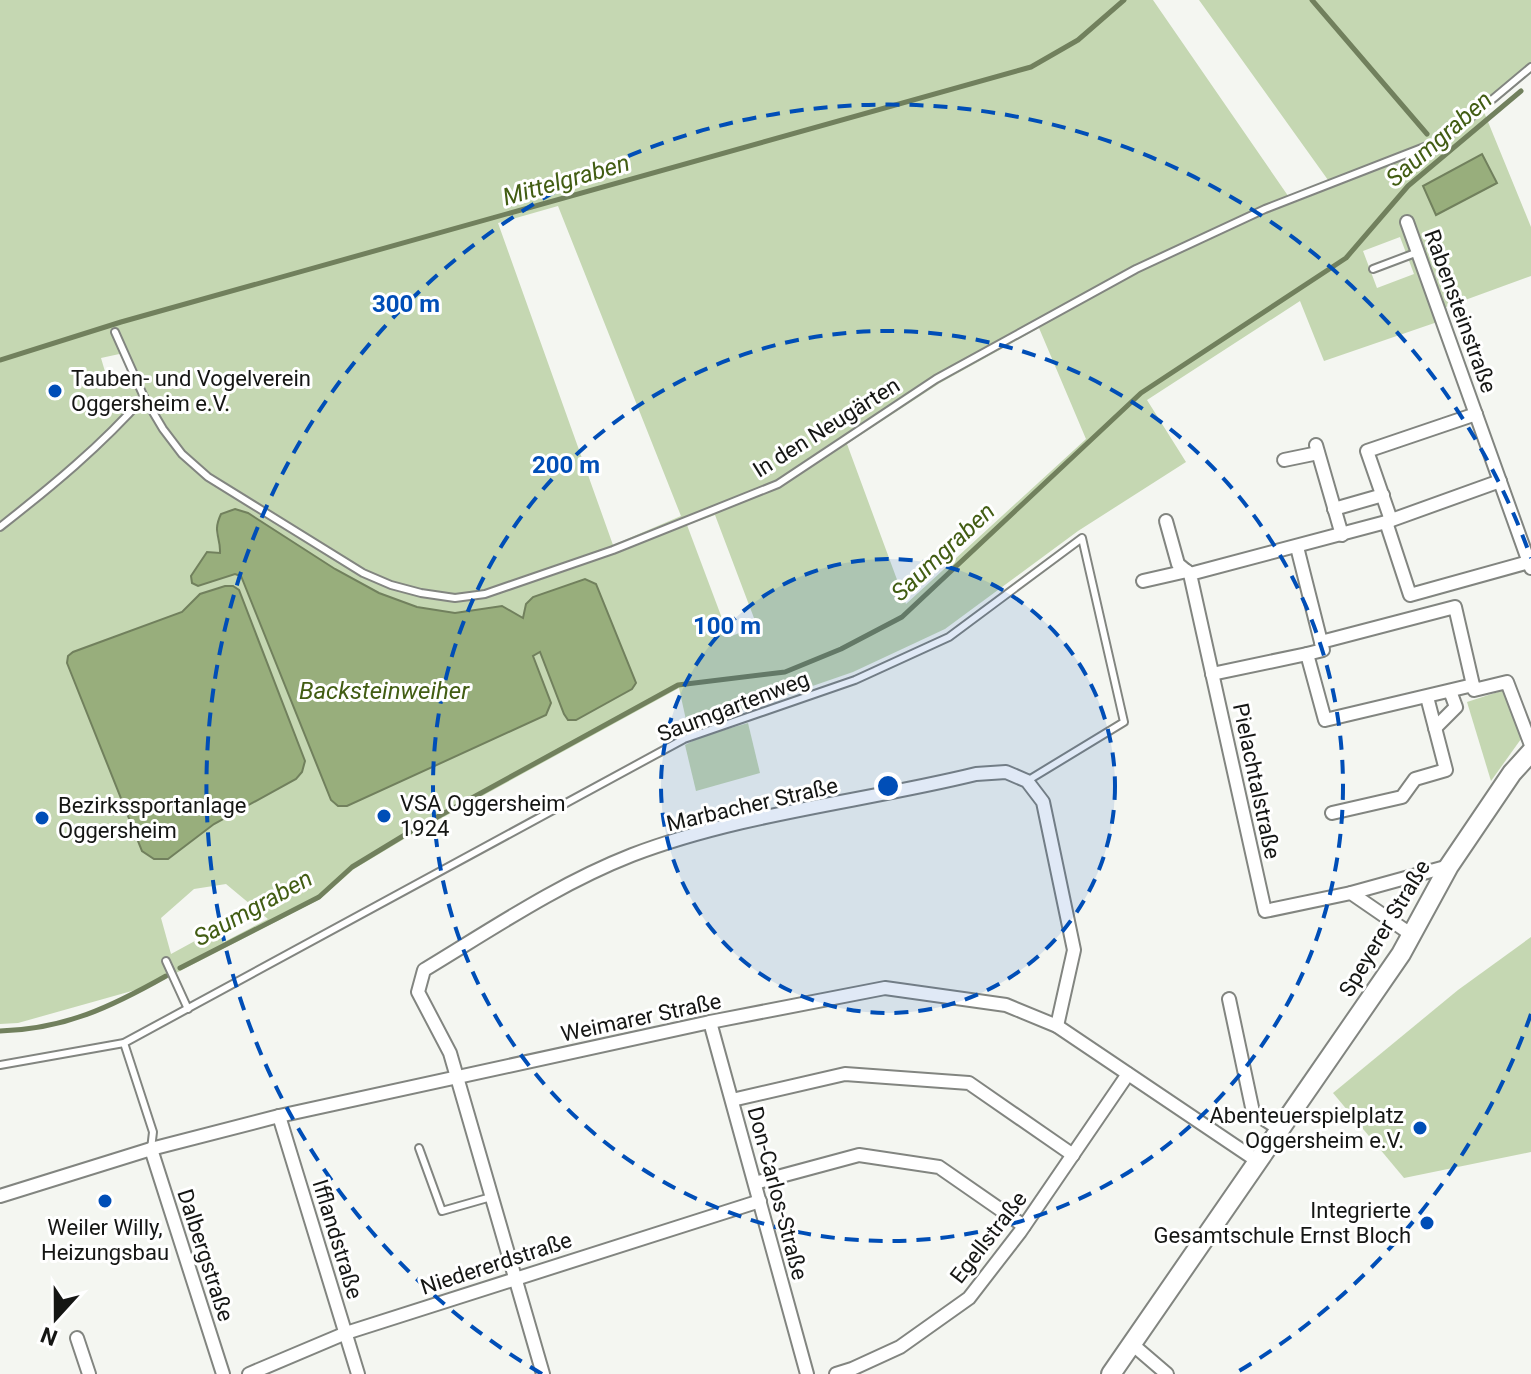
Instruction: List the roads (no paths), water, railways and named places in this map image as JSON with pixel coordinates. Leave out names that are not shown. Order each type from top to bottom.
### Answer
[{"type":"street","name":"Rabensteinstraße","points":[[1407,222],[1530,565]]},
{"type":"street","name":"Rabensteinstraße","points":[[1416,617],[1383,495],[1367,451],[1476,414]]},
{"type":"street","points":[[1284,460],[1317,449],[1342,535]]},
{"type":"street","points":[[1143,581],[1342,535],[1500,481]]},
{"type":"street","points":[[1334,509],[1383,495]]},
{"type":"street","name":"Pielachtalstraße","points":[[1166,521],[1178,564],[1188,572],[1265,911],[1351,893],[1449,866]]},
{"type":"street","points":[[1212,674],[1323,650],[1297,547]]},
{"type":"street","points":[[1410,595],[1530,565]]},
{"type":"street","points":[[1450,585],[1474,690],[1507,682],[1531,745]]},
{"type":"street","points":[[1321,642],[1455,607]]},
{"type":"street","points":[[1307,654],[1325,720],[1473,685]]},
{"type":"street","points":[[1435,728],[1456,707],[1450,691]]},
{"type":"street","points":[[1332,813],[1402,797],[1415,779],[1446,770],[1427,697]]},
{"type":"street","name":"Speyerer Straße","points":[[1111,1374],[1281,1130],[1412,935],[1449,866],[1512,773],[1531,752]]},
{"type":"street","name":"Marbacher Straße","points":[[543,1374],[450,1053],[418,992],[424,970],[563,887],[633,855],[706,831],[976,774],[1006,772],[1027,781]]},
{"type":"street","points":[[1027,781],[1043,802],[1074,950],[1057,1026]]},
{"type":"street","points":[[1351,893],[1412,935]]},
{"type":"street","name":"Weimarer Straße","points":[[0,1196],[151,1149],[279,1116],[710,1022],[885,988],[1006,1005],[1057,1026],[1259,1162]]},
{"type":"street","points":[[1229,999],[1253,1112],[1281,1130]]},
{"type":"street","name":"Don-Carlos-Straße","points":[[710,1022],[807,1374]]},
{"type":"street","points":[[732,1100],[845,1074],[969,1083],[1073,1155]]},
{"type":"street","name":"Egellstraße","points":[[836,1374],[900,1347],[969,1298],[1024,1226],[1128,1074]]},
{"type":"street","name":"Ifflandstraße","points":[[279,1116],[358,1374]]},
{"type":"street","name":"Dalbergstraße","points":[[151,1149],[223,1374]]},
{"type":"street","points":[[755,1183],[859,1155],[939,1167],[1024,1226]]},
{"type":"street","name":"Niedererdstraße","points":[[249,1374],[346,1333],[760,1201]]},
{"type":"street","points":[[77,1338],[89,1374]]},
{"type":"street","points":[[1132,1344],[1167,1374]]},
{"type":"lane","name":"In den Neugärten","points":[[115,332],[144,397],[182,454],[208,477],[363,573],[391,585],[455,598],[485,594],[613,550],[778,484],[936,379],[1136,269],[1265,209],[1445,139],[1531,67]]},
{"type":"lane","points":[[1373,269],[1418,252]]},
{"type":"lane","points":[[0,527],[116,429],[144,397]]},
{"type":"lane","name":"Saumgartenweg","points":[[0,1065],[124,1043],[684,739],[855,680],[949,637],[1082,538],[1124,722],[1027,781]]},
{"type":"lane","points":[[166,961],[188,1009]]},
{"type":"lane","points":[[124,1043],[153,1132],[151,1149]]},
{"type":"lane","points":[[419,1148],[442,1211],[491,1197]]},
{"type":"water","points":[[1482,154],[1497,183],[1436,215],[1423,186]]},
{"type":"water","name":"Backsteinweiher","points":[[235,509],[248,513],[335,569],[379,593],[417,607],[455,613],[502,606],[523,618],[526,604],[533,597],[585,579],[596,584],[636,683],[632,689],[576,720],[568,720],[540,652],[533,656],[551,703],[546,715],[347,806],[338,806],[331,800],[241,576],[235,574],[198,586],[192,583],[191,576],[207,552],[220,553],[217,530],[221,514]]},
{"type":"water","name":"Backsteinweiher","points":[[225,586],[239,590],[305,761],[296,779],[214,824],[168,859],[154,859],[142,851],[67,663],[68,656],[182,612],[200,594]]},
{"type":"waterway","name":"Mittelgraben","points":[[0,360],[121,322],[1031,67],[1078,40],[1124,0]]},
{"type":"waterway","points":[[1312,0],[1427,134]]},
{"type":"waterway","name":"Saumgraben","points":[[180,968],[319,897],[352,867],[408,833],[678,685],[785,672],[841,649],[902,617],[1141,393],[1346,258],[1408,186],[1521,91]]},
{"type":"waterway","name":"Saumgraben","points":[[0,1031],[67,1021],[126,997],[166,976]]},
{"type":"place","name":"Tauben- und Vogelverein Oggersheim e.V.","points":[[55,391]]},
{"type":"place","name":"VSA Oggersheim 1924","points":[[384,816]]},
{"type":"place","name":"Bezirkssportanlage Oggersheim","points":[[42,818]]},
{"type":"place","name":"Abenteuerspielplatz Oggersheim e.V.","points":[[1420,1128]]},
{"type":"place","name":"Weiler Willy, Heizungsbau","points":[[105,1201]]},
{"type":"place","name":"Integrierte Gesamtschule Ernst Bloch","points":[[1427,1223]]}]
